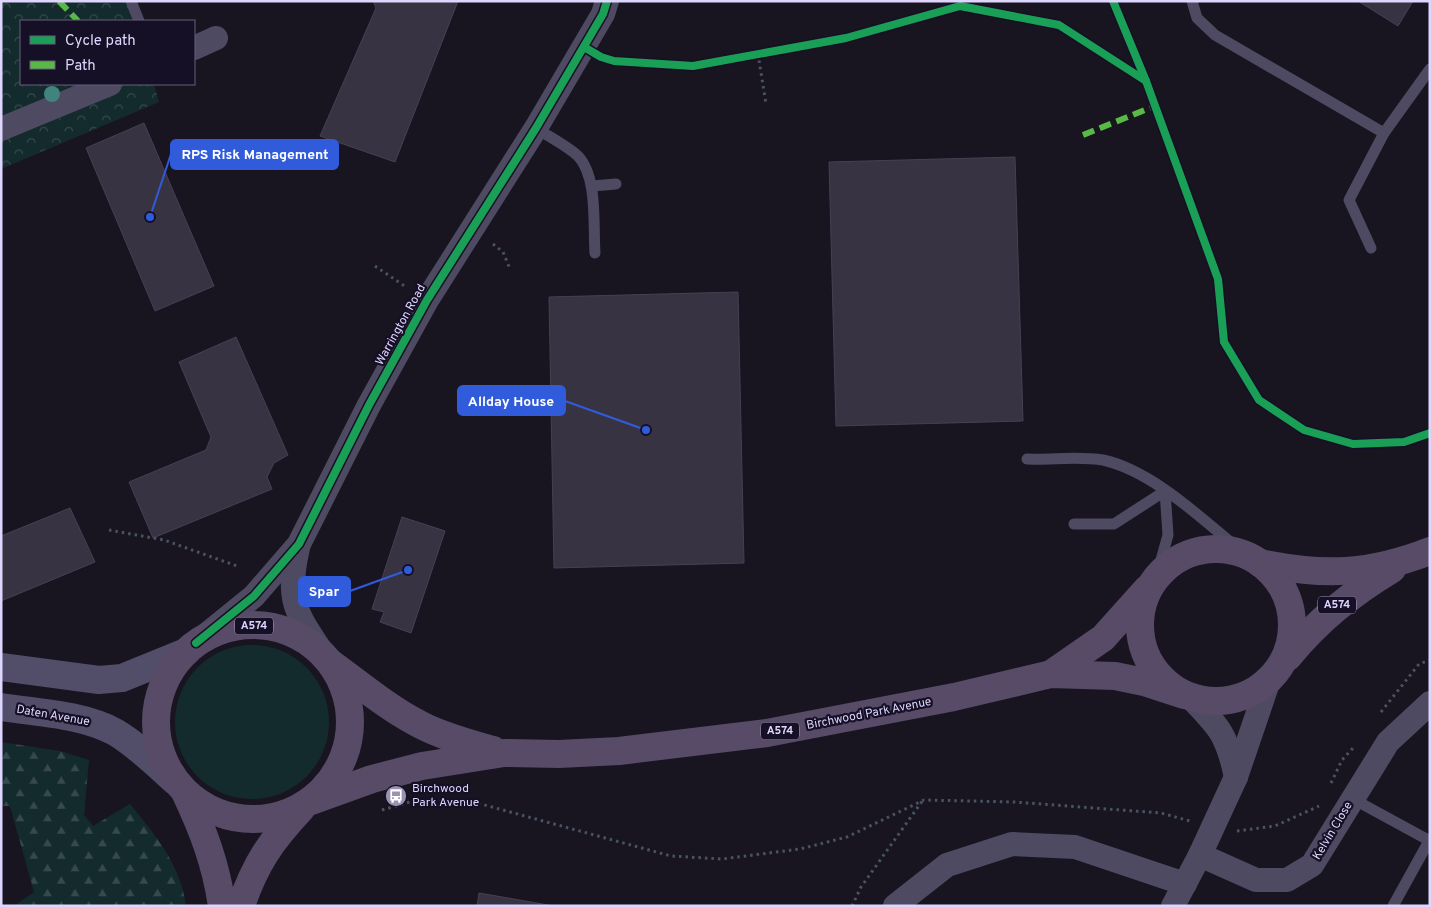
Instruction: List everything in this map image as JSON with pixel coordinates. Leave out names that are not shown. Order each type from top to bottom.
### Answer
[{"type":"main road","name":"A574","points":[[1404,561],[1335,607],[1310,630],[1276,672],[1253,693],[1233,700],[1212,702],[1188,696],[1163,680],[1147,659],[1140,635],[1141,609],[1154,581],[1174,561],[1197,551],[1222,549],[1298,570],[1328,573],[1365,569],[1404,561],[1430,551]]},
{"type":"main road","points":[[1253,559],[1276,578],[1288,598],[1291,612],[1291,642],[1276,672]]},
{"type":"main road","name":"Birchwood Park Avenue","points":[[1052,674],[1104,638],[1154,581]]},
{"type":"main road","name":"A574","points":[[222,906],[211,851],[180,787],[161,756],[155,725],[160,694],[174,665],[191,648],[226,629],[249,625],[273,627],[295,635],[327,659],[342,682],[350,715],[347,748],[334,778],[276,835],[261,858],[240,906]]},
{"type":"main road","name":"Birchwood Park Avenue","points":[[327,659],[390,706],[420,725],[452,739],[504,753]]},
{"type":"main road","name":"Birchwood Park Avenue","points":[[307,804],[372,779],[422,766],[504,753],[559,754],[619,750],[768,733],[954,697],[1052,674],[1115,676],[1144,682],[1188,696]]},
{"type":"main road","name":"A574","points":[[180,787],[196,802],[223,815],[252,820],[282,816],[307,804]]},
{"type":"street","name":"Warrington Road","points":[[327,659],[303,625],[292,596],[292,573],[299,544],[369,405],[427,300],[536,128],[603,14],[607,1]]},
{"type":"street","points":[[195,48],[216,38]]},
{"type":"street","points":[[1,130],[108,85]]},
{"type":"street","name":"Warrington Road","points":[[191,648],[254,596],[299,544]]},
{"type":"street","points":[[1,667],[99,680],[122,678],[191,648]]},
{"type":"street","points":[[1173,906],[1214,827],[1236,777],[1276,672]]},
{"type":"street","points":[[1188,696],[1218,726],[1229,747],[1236,777]]},
{"type":"street","name":"Kelvin Close","points":[[1200,855],[1256,880],[1287,880],[1312,865],[1388,742],[1430,703]]},
{"type":"street","name":"Daten Avenue","points":[[1,707],[66,716],[90,722],[114,732],[138,748],[180,787]]},
{"type":"street","points":[[895,906],[947,865],[1012,844],[1075,847],[1185,884]]},
{"type":"lane","points":[[131,1],[138,20]]},
{"type":"lane","points":[[1192,1],[1197,18],[1215,35],[1384,133]]},
{"type":"lane","points":[[1371,248],[1349,200],[1384,133],[1430,70]]},
{"type":"lane","points":[[536,128],[578,156],[588,173],[592,186],[595,253]]},
{"type":"lane","points":[[592,186],[616,184]]},
{"type":"lane","points":[[1026,459],[1101,460],[1132,470],[1165,491],[1253,559]]},
{"type":"lane","points":[[1074,524],[1114,524],[1165,491]]},
{"type":"lane","points":[[1154,581],[1168,535],[1165,491]]},
{"type":"lane","points":[[1353,799],[1429,841],[1393,906]]},
{"type":"path","points":[[749,56],[768,52]]},
{"type":"path","points":[[758,54],[766,104]]},
{"type":"path","points":[[491,242],[504,252],[510,269]]},
{"type":"path","points":[[375,266],[413,292]]},
{"type":"path","points":[[109,530],[164,540],[237,566]]},
{"type":"path","points":[[1378,716],[1419,664],[1430,660]]},
{"type":"path","points":[[1327,790],[1342,760],[1354,746]]},
{"type":"path","points":[[382,810],[410,802],[432,800],[470,801],[672,856],[722,859],[800,849],[847,837],[924,800],[1014,802],[1160,813],[1214,827],[1241,831],[1275,826],[1319,805],[1323,798]]},
{"type":"path","points":[[852,906],[861,887],[924,800]]},
{"type":"green space","points":[[1,1],[132,1],[137,20],[20,20],[20,85],[154,85],[159,102],[1,169]]},
{"type":"green space","points":[[252,645],[281,651],[295,658],[306,668],[316,679],[323,693],[329,722],[323,751],[316,765],[306,776],[295,786],[281,793],[252,799],[223,793],[209,786],[198,776],[188,765],[181,751],[175,722],[181,693],[188,679],[198,668],[209,658],[223,651]]},
{"type":"green space","points":[[1,742],[60,751],[89,760],[84,815],[93,826],[130,804],[166,851],[179,877],[186,906],[14,906],[34,892],[10,806],[1,806]]},
{"type":"building","points":[[373,1],[458,1],[395,162],[320,136],[376,8]]},
{"type":"building","points":[[1358,1],[1413,1],[1398,26]]},
{"type":"building","points":[[144,123],[214,286],[155,311],[86,148]]},
{"type":"building","points":[[1015,157],[1023,421],[836,426],[829,162]]},
{"type":"building","points":[[738,292],[744,563],[554,568],[549,297]]},
{"type":"building","points":[[236,337],[288,455],[274,463],[267,477],[272,489],[153,538],[129,482],[206,450],[211,437],[179,362]]},
{"type":"building","points":[[70,508],[95,562],[1,601],[1,536]]},
{"type":"building","points":[[402,517],[445,531],[411,633],[380,622],[384,612],[372,609]]},
{"type":"building","points":[[479,893],[554,906],[477,906]]},
{"type":"marked path","points":[[59,1],[77,20]]},
{"type":"marked path","points":[[1083,135],[1155,106]]},
{"type":"cycle path","points":[[196,643],[254,596],[299,544],[369,405],[427,300],[536,128],[603,14],[607,1]]},
{"type":"cycle path","points":[[1113,1],[1146,81],[1218,279],[1224,342],[1259,400],[1304,430],[1353,444],[1404,442],[1430,433]]},
{"type":"cycle path","points":[[584,47],[601,57],[614,61],[693,66],[846,38],[960,6],[1059,25],[1146,81]]},
{"type":"place","name":"RPS Risk Management","points":[[150,217]]},
{"type":"place","name":"Allday House","points":[[646,430]]},
{"type":"place","name":"Spar","points":[[408,570]]},
{"type":"place","name":"Birchwood Park Avenue","points":[[396,796]]}]
